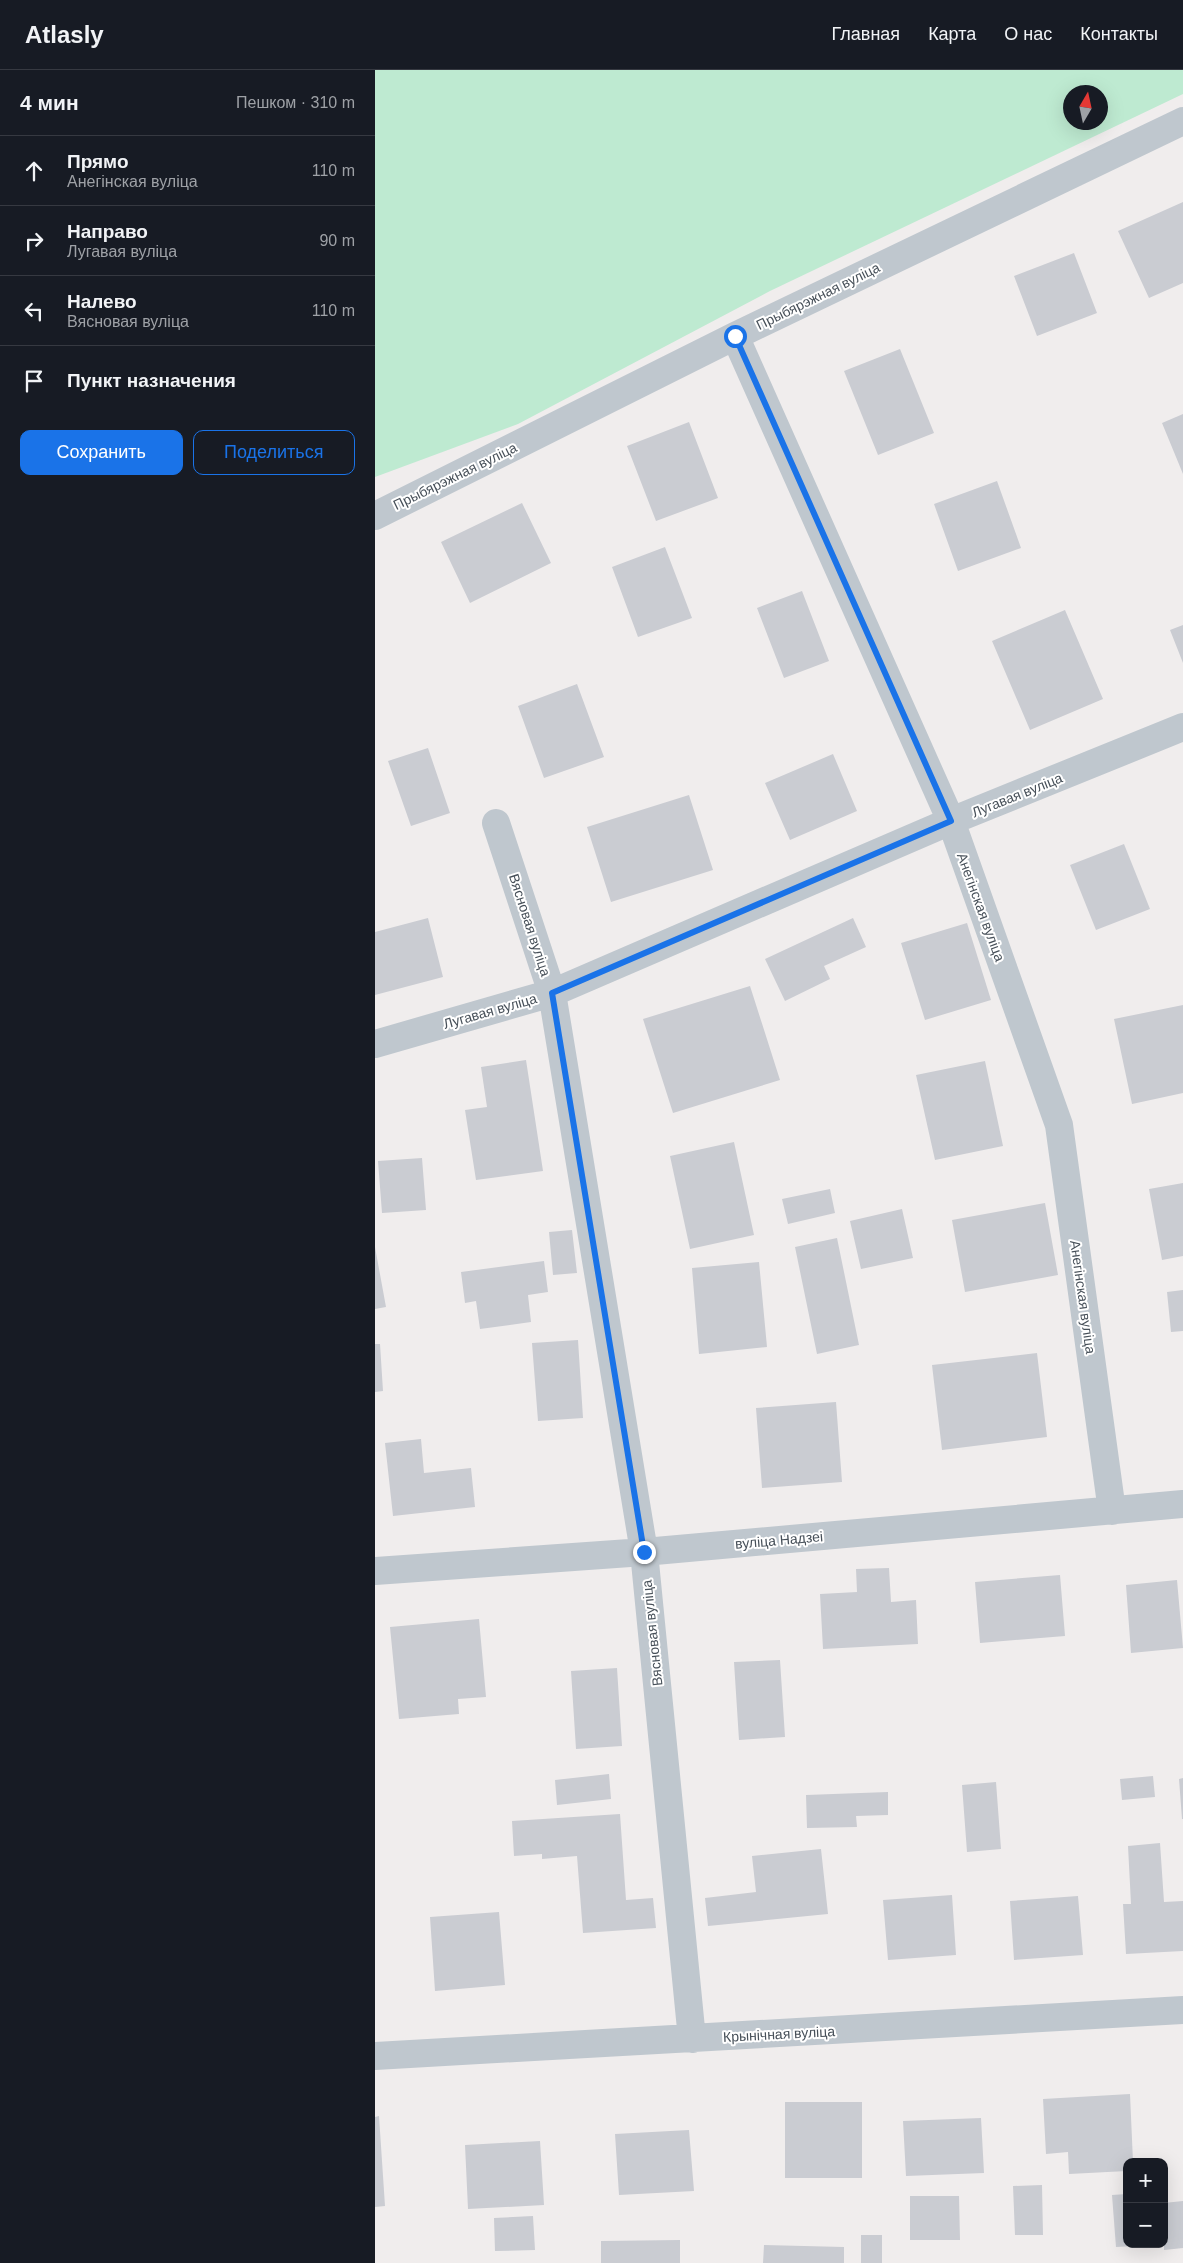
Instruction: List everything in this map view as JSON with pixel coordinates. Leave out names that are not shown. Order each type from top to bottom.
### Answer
[{"type":"street","name":"Прыбярэжная вуліца","points":[[375,516],[735,336],[1183,120]]},
{"type":"street","name":"Анегінская вуліца","points":[[735,336],[951,821],[1059,1125],[1112,1511]]},
{"type":"street","name":"Лугавая вуліца","points":[[375,1044],[552,993],[951,821],[1183,727]]},
{"type":"street","name":"Вясновая вуліца","points":[[496,823],[552,993],[644,1552],[692,2039]]},
{"type":"street","name":"вуліца Надзеі","points":[[375,1571],[644,1552],[1183,1504]]},
{"type":"street","name":"Крынічная вуліца","points":[[375,2056],[1183,2010]]},
{"type":"green space","points":[[375,70],[1183,70],[1183,94],[1108,130],[1108,85],[1063,85],[1063,130],[1108,130],[770,291],[518,424],[375,477]]},
{"type":"building","points":[[1183,202],[1183,283],[1149,298],[1118,231]]},
{"type":"building","points":[[1074,253],[1097,313],[1037,336],[1014,276]]},
{"type":"building","points":[[900,349],[934,433],[878,455],[844,371]]},
{"type":"building","points":[[1183,414],[1183,474],[1162,423]]},
{"type":"building","points":[[689,422],[718,498],[656,521],[627,446]]},
{"type":"building","points":[[997,481],[1021,548],[958,571],[934,504]]},
{"type":"building","points":[[522,503],[551,563],[470,603],[441,542]]},
{"type":"building","points":[[665,547],[692,618],[638,637],[612,567]]},
{"type":"building","points":[[802,591],[829,661],[784,678],[757,608]]},
{"type":"building","points":[[1065,610],[1103,699],[1030,730],[992,641]]},
{"type":"building","points":[[1183,625],[1183,663],[1170,630]]},
{"type":"building","points":[[577,684],[604,757],[544,778],[518,706]]},
{"type":"building","points":[[428,748],[450,813],[411,826],[388,761]]},
{"type":"building","points":[[833,754],[857,811],[790,840],[765,783]]},
{"type":"building","points":[[689,795],[713,870],[611,902],[587,827]]},
{"type":"building","points":[[1124,844],[1150,909],[1096,930],[1070,865]]},
{"type":"building","points":[[428,918],[443,977],[375,995],[375,932]]},
{"type":"building","points":[[853,918],[866,947],[824,966],[830,979],[785,1001],[765,959]]},
{"type":"building","points":[[967,923],[991,1000],[925,1020],[901,943]]},
{"type":"building","points":[[750,986],[780,1080],[673,1113],[643,1019]]},
{"type":"building","points":[[1183,1005],[1183,1093],[1132,1104],[1114,1019]]},
{"type":"building","points":[[526,1060],[543,1171],[476,1180],[465,1110],[487,1107],[481,1067]]},
{"type":"building","points":[[985,1061],[1003,1146],[935,1160],[916,1075]]},
{"type":"building","points":[[734,1142],[754,1235],[690,1249],[670,1156]]},
{"type":"building","points":[[422,1158],[426,1210],[382,1213],[378,1161]]},
{"type":"building","points":[[1183,1183],[1183,1256],[1162,1260],[1149,1189]]},
{"type":"building","points":[[830,1189],[835,1213],[788,1224],[782,1199]]},
{"type":"building","points":[[1045,1203],[1058,1275],[965,1292],[952,1220]]},
{"type":"building","points":[[902,1209],[913,1258],[861,1269],[850,1221]]},
{"type":"building","points":[[572,1230],[577,1273],[553,1275],[549,1232]]},
{"type":"building","points":[[837,1238],[859,1345],[817,1354],[795,1247]]},
{"type":"building","points":[[375,1247],[386,1307],[375,1309]]},
{"type":"building","points":[[544,1261],[548,1292],[528,1295],[531,1322],[480,1329],[476,1301],[465,1303],[461,1272]]},
{"type":"building","points":[[759,1262],[767,1347],[699,1354],[692,1268]]},
{"type":"building","points":[[1183,1290],[1183,1331],[1171,1332],[1167,1292]]},
{"type":"building","points":[[578,1340],[583,1418],[538,1421],[532,1343]]},
{"type":"building","points":[[375,1344],[380,1344],[383,1391],[375,1392]]},
{"type":"building","points":[[1037,1353],[1047,1437],[942,1450],[932,1365]]},
{"type":"building","points":[[836,1402],[842,1482],[762,1488],[756,1408]]},
{"type":"building","points":[[421,1439],[424,1473],[471,1468],[475,1507],[393,1516],[385,1443]]},
{"type":"building","points":[[889,1568],[891,1602],[916,1600],[918,1644],[823,1649],[820,1594],[857,1592],[856,1569]]},
{"type":"building","points":[[1060,1575],[1065,1636],[980,1643],[975,1582]]},
{"type":"building","points":[[1177,1580],[1183,1648],[1131,1653],[1126,1585]]},
{"type":"building","points":[[479,1619],[486,1697],[458,1699],[459,1714],[399,1719],[390,1627]]},
{"type":"building","points":[[780,1660],[785,1737],[739,1740],[734,1662]]},
{"type":"building","points":[[617,1668],[622,1746],[576,1749],[571,1671]]},
{"type":"building","points":[[609,1774],[611,1799],[557,1805],[555,1780]]},
{"type":"building","points":[[1153,1776],[1155,1797],[1122,1800],[1120,1779]]},
{"type":"building","points":[[1183,1778],[1183,1819],[1182,1819],[1179,1779]]},
{"type":"building","points":[[996,1782],[1001,1849],[967,1852],[962,1785]]},
{"type":"building","points":[[888,1792],[888,1815],[856,1816],[857,1827],[807,1828],[806,1795]]},
{"type":"building","points":[[620,1814],[626,1900],[653,1898],[656,1928],[583,1933],[577,1856],[542,1859],[542,1854],[514,1856],[512,1821]]},
{"type":"building","points":[[1160,1843],[1164,1902],[1183,1901],[1183,1951],[1126,1954],[1123,1904],[1131,1904],[1128,1846]]},
{"type":"building","points":[[821,1849],[828,1914],[708,1926],[705,1898],[756,1892],[752,1856]]},
{"type":"building","points":[[952,1895],[956,1955],[888,1960],[883,1900]]},
{"type":"building","points":[[1078,1896],[1083,1955],[1014,1960],[1010,1901]]},
{"type":"building","points":[[499,1912],[505,1985],[435,1991],[430,1917]]},
{"type":"building","points":[[1130,2094],[1133,2158],[1123,2158],[1123,2171],[1069,2174],[1068,2152],[1046,2154],[1043,2099]]},
{"type":"building","points":[[785,2102],[862,2102],[862,2178],[785,2178]]},
{"type":"building","points":[[379,2116],[385,2206],[375,2207],[375,2117]]},
{"type":"building","points":[[981,2118],[984,2173],[906,2176],[903,2121]]},
{"type":"building","points":[[689,2130],[694,2191],[619,2195],[615,2134]]},
{"type":"building","points":[[540,2141],[544,2205],[468,2209],[465,2145]]},
{"type":"building","points":[[1042,2185],[1043,2235],[1015,2235],[1013,2186]]},
{"type":"building","points":[[1123,2194],[1123,2247],[1116,2247],[1112,2195]]},
{"type":"building","points":[[910,2196],[959,2196],[960,2240],[910,2240]]},
{"type":"building","points":[[1183,2201],[1183,2248],[1164,2250],[1164,2248],[1168,2248],[1168,2203]]},
{"type":"building","points":[[533,2216],[535,2250],[495,2251],[494,2218]]},
{"type":"building","points":[[861,2235],[882,2235],[882,2263],[861,2263]]},
{"type":"building","points":[[680,2240],[680,2263],[601,2263],[601,2241]]},
{"type":"building","points":[[764,2245],[844,2247],[844,2263],[763,2263]]},
{"type":"route","points":[[644,1552],[552,993],[951,821],[735,336]]}]
